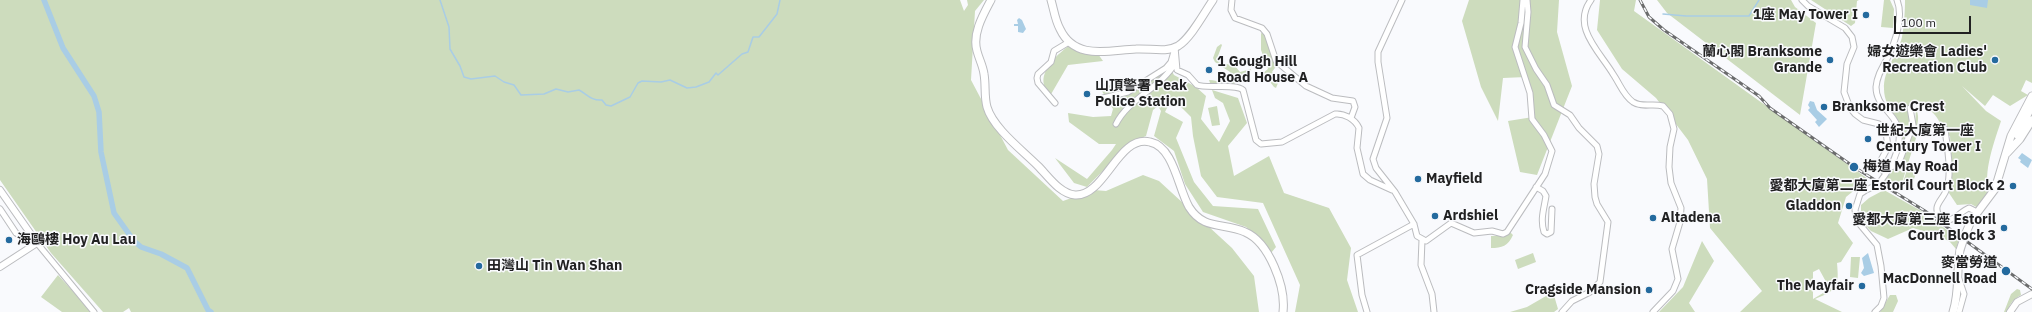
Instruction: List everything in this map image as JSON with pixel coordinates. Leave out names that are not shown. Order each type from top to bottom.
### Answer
[{"type":"main road","points":[[991,0],[978,30],[976,46],[984,74],[987,107],[1003,131],[1061,189],[1076,195],[1084,193],[1092,188],[1122,154],[1133,145],[1148,141],[1160,147],[1170,159],[1187,202],[1196,215],[1212,225],[1246,232],[1261,245],[1279,278],[1283,294],[1283,312]]},
{"type":"main road","points":[[1051,0],[1058,27],[1069,42],[1082,49],[1095,52],[1134,49],[1162,50],[1175,47],[1183,41],[1213,0]]},
{"type":"main road","points":[[2006,154],[2029,117],[2031,102]]},
{"type":"main road","points":[[1952,312],[1958,292],[1960,250],[1965,235],[1978,212],[1995,189],[2011,136],[2031,102]]},
{"type":"street","points":[[1232,0],[1231,10],[1235,18],[1258,25],[1266,32],[1273,55],[1278,64],[1310,88],[1332,98],[1353,101],[1355,107],[1351,118]]},
{"type":"street","points":[[1402,0],[1378,52],[1378,66],[1387,118],[1373,157],[1376,168],[1395,192],[1414,224],[1417,236],[1422,240],[1430,239],[1451,223],[1474,233],[1492,231],[1505,233],[1510,230],[1545,174],[1552,151],[1544,135],[1532,119],[1530,93],[1515,47],[1521,23],[1523,0]]},
{"type":"street","points":[[1527,0],[1528,12],[1525,47],[1536,69],[1547,85],[1554,105],[1570,115],[1581,130],[1597,146],[1599,154],[1594,184],[1595,197],[1608,224],[1600,282],[1590,292],[1572,301],[1562,312]]},
{"type":"street","points":[[1591,0],[1586,11],[1585,22],[1588,34],[1595,50],[1630,99],[1640,105],[1663,106],[1670,114],[1674,126],[1674,135],[1669,149],[1669,167],[1671,183],[1681,208],[1680,222],[1672,251],[1678,278],[1673,292],[1653,312]]},
{"type":"street","points":[[1802,0],[1808,6],[1845,28],[1852,37],[1854,47],[1847,64],[1844,92],[1849,105],[1855,114],[1863,120],[1878,123],[1885,130],[1888,138],[1888,147],[1879,166],[1886,173]]},
{"type":"street","points":[[1875,312],[1881,306],[1884,298],[1881,266],[1877,245],[1857,221],[1855,210],[1860,194],[1880,182],[1890,167],[1898,147],[1899,130],[1894,120],[1882,106],[1876,86],[1879,74],[1892,47],[1898,23],[1900,10],[1897,0]]},
{"type":"street","points":[[1055,103],[1038,83],[1037,78],[1038,74],[1051,62],[1054,51],[1069,42]]},
{"type":"street","points":[[1175,47],[1178,71],[1188,75],[1199,86],[1212,85],[1223,88],[1236,86],[1242,88],[1245,93],[1256,140],[1261,144],[1282,142],[1335,114],[1340,114],[1351,118],[1359,128],[1357,151],[1364,175],[1395,192]]},
{"type":"street","points":[[1104,98],[1128,92],[1166,68],[1171,62],[1175,47]]},
{"type":"street","points":[[1116,124],[1123,112],[1166,75],[1176,62]]},
{"type":"street","points":[[1890,167],[1898,165],[1912,130],[1914,119],[1910,108]]},
{"type":"street","points":[[1945,129],[1949,182],[1945,194],[1936,205],[1936,213],[1941,219],[1950,220],[1969,208],[1978,212]]},
{"type":"street","points":[[1536,187],[1543,191],[1546,196],[1543,206],[1542,227],[1544,232],[1547,234],[1551,232],[1552,209]]},
{"type":"street","points":[[0,190],[37,243],[94,312]]},
{"type":"street","points":[[0,209],[16,233],[22,237]]},
{"type":"street","points":[[1367,312],[1362,297],[1358,269],[1358,255],[1414,224]]},
{"type":"street","points":[[1422,240],[1421,265],[1432,294],[1434,312]]},
{"type":"street","points":[[0,267],[37,243]]},
{"type":"street","points":[[1958,276],[1962,284],[1964,294],[1959,312]]},
{"type":"street","points":[[2010,312],[2017,302],[2031,294]]},
{"type":"green space","points":[[0,0],[960,0],[964,11],[968,5],[967,0],[984,0],[975,11],[971,80],[1008,150],[1063,201],[1094,190],[1106,191],[1143,175],[1159,181],[1232,248],[1254,276],[1259,312],[131,312],[129,308],[123,312],[103,312],[51,253],[0,180]]},
{"type":"green space","points":[[1469,0],[1559,0],[1557,32],[1572,86],[1537,175],[1520,172],[1508,121],[1533,117],[1526,77],[1503,78],[1498,121],[1481,87],[1462,21]]},
{"type":"green space","points":[[1600,0],[1636,0],[1634,11],[1868,179],[1846,197],[1838,223],[1853,243],[1841,262],[1837,263],[1837,282],[1833,290],[1815,299],[1842,312],[1740,312],[1762,291],[1710,228],[1707,179],[1688,140],[1656,98],[1622,69],[1597,30]],"holes":[[[1819,269],[1830,289],[1813,299],[1813,272]]]},
{"type":"green space","points":[[1657,0],[1791,0],[1795,7],[1816,23],[1800,115],[1667,13]]},
{"type":"green space","points":[[1811,0],[1859,0],[1857,1],[1855,23],[1851,26]]},
{"type":"green space","points":[[1884,0],[1890,0],[1894,9],[1893,28],[1881,27]]},
{"type":"green space","points":[[1905,0],[2032,0],[2032,83],[2026,80],[2021,91],[2028,95],[2010,106],[1993,95],[1985,106],[1962,86],[1986,111],[2001,121],[1988,167],[1987,176],[1990,192],[1978,208],[1971,204],[1957,205],[1949,193],[1952,170],[1950,136],[1944,134],[1940,122],[1934,114],[1926,107],[1914,101],[1909,108],[1911,113],[1910,127],[1902,145],[1902,135],[1898,120],[1887,103],[1884,82],[1902,37]]},
{"type":"green space","points":[[1261,33],[1266,35],[1273,60],[1277,65],[1272,72],[1280,78],[1276,88],[1263,73],[1268,69],[1261,50]]},
{"type":"green space","points":[[1221,44],[1222,45],[1218,56],[1223,63],[1235,66],[1240,72],[1251,69],[1250,73],[1244,78],[1227,86],[1214,85],[1210,83],[1209,80],[1226,82],[1231,76],[1230,72],[1215,62],[1213,58],[1217,47]]},
{"type":"green space","points":[[1070,45],[1098,54],[1103,61],[1068,65],[1050,96],[1044,86],[1045,73],[1051,62]]},
{"type":"green space","points":[[1167,63],[1174,75],[1196,87],[1206,96],[1201,119],[1219,142],[1230,121],[1223,103],[1215,98],[1212,90],[1238,98],[1247,123],[1228,146],[1234,176],[1269,156],[1284,193],[1329,208],[1351,248],[1347,280],[1358,312],[1295,312],[1300,285],[1263,203],[1217,197],[1201,176],[1193,136],[1191,117],[1172,98],[1165,112],[1183,122],[1176,138],[1194,182],[1213,206],[1258,209],[1276,247],[1271,253],[1259,237],[1246,227],[1203,212],[1185,184],[1174,151],[1154,136],[1161,111],[1158,106],[1153,110],[1146,136],[1131,142],[1087,187],[1074,183],[1055,158],[1087,179],[1116,144],[1099,144],[1069,122],[1068,113],[1093,117],[1111,116],[1113,109],[1100,88],[1105,83],[1128,95],[1135,92],[1140,83]]},
{"type":"green space","points":[[1217,106],[1220,125],[1212,126],[1208,108]]},
{"type":"green space","points":[[1916,109],[1918,114],[1918,122],[1915,135],[1916,138],[1900,189],[1882,184],[1892,171],[1900,165],[1915,125]]},
{"type":"green space","points":[[1908,167],[1917,170],[1911,188],[1902,185]]},
{"type":"green space","points":[[1884,190],[1923,212],[1959,239],[1956,249],[1950,242],[1938,235],[1913,228],[1888,239],[1871,231],[1861,221],[1861,205],[1869,198]]},
{"type":"green space","points":[[1510,232],[1513,235],[1507,244],[1498,248],[1491,248],[1491,236],[1503,236]]},
{"type":"green space","points":[[1702,241],[1714,261],[1689,303],[1695,312],[1659,312],[1683,287]]},
{"type":"green space","points":[[1533,253],[1536,262],[1518,269],[1515,260]]},
{"type":"green space","points":[[1851,257],[1860,257],[1858,278],[1850,277]]},
{"type":"green space","points":[[58,275],[92,312],[62,312],[41,297]]},
{"type":"green space","points":[[2017,289],[2020,290],[2021,295],[2012,302],[2007,312],[2004,312],[2011,294]]},
{"type":"green space","points":[[1553,292],[1558,309],[1554,312],[1510,312],[1527,307]]},
{"type":"green space","points":[[1890,295],[1896,295],[1898,301],[1893,312],[1880,312]]},
{"type":"water","points":[[1970,0],[1988,0],[1987,8],[1970,5]]},
{"type":"water","points":[[1019,18],[1022,20],[1026,29],[1023,33],[1018,32],[1018,26],[1014,26],[1014,24],[1018,24],[1017,20]]},
{"type":"water","points":[[1810,101],[1814,102],[1817,110],[1827,119],[1819,127],[1815,122],[1817,120],[1808,110],[1810,108],[1808,105]]},
{"type":"water","points":[[2022,153],[2032,160],[2028,168],[2020,162],[2021,160],[2018,158]]},
{"type":"water","points":[[1868,253],[1874,273],[1864,276],[1861,273],[1864,268],[1862,258]]},
{"type":"waterway","points":[[44,0],[63,48],[94,96],[99,112],[101,152],[114,213],[134,241],[141,247],[161,254],[187,268],[208,310],[211,312]]},
{"type":"waterway","points":[[440,0],[449,27],[450,49],[460,66],[464,77],[471,79],[495,76],[504,82],[514,85],[521,95],[544,94],[556,89],[568,92],[579,90],[592,98],[602,100],[606,105],[611,106],[630,97],[638,83],[642,81],[661,82],[670,80],[687,88],[696,87],[709,82],[716,73],[718,75],[742,54],[748,52],[753,37],[759,37],[777,14],[780,0]]},
{"type":"waterway","points":[[1663,14],[1686,16],[1749,16],[1759,0]]},
{"type":"railway","points":[[1640,0],[1649,17],[1664,30],[1759,96],[1770,108],[1854,167],[1925,211],[2032,289]]},
{"type":"place","name":"1座 May Tower I","points":[[1866,15]]},
{"type":"place","name":"蘭心閣 Branksome Grande","points":[[1830,60]]},
{"type":"place","name":"婦女遊樂會 Ladies' Recreation Club","points":[[1995,60]]},
{"type":"place","name":"1 Gough Hill Road House A","points":[[1209,70]]},
{"type":"place","name":"山頂警署 Peak Police Station","points":[[1087,94]]},
{"type":"place","name":"Branksome Crest","points":[[1824,107]]},
{"type":"place","name":"世紀大廈第一座 Century Tower I","points":[[1868,139]]},
{"type":"place","name":"梅道 May Road","points":[[1854,167]]},
{"type":"place","name":"Mayfield","points":[[1418,179]]},
{"type":"place","name":"愛都大廈第二座 Estoril Court Block 2","points":[[2013,186]]},
{"type":"place","name":"Gladdon","points":[[1849,206]]},
{"type":"place","name":"Ardshiel","points":[[1435,216]]},
{"type":"place","name":"Altadena","points":[[1653,218]]},
{"type":"place","name":"愛都大廈第三座 Estoril Court Block 3","points":[[2004,228]]},
{"type":"place","name":"海鷗樓 Hoy Au Lau","points":[[9,240]]},
{"type":"place","name":"田灣山 Tin Wan Shan","points":[[479,266]]},
{"type":"place","name":"麥當勞道 MacDonnell Road","points":[[2006,271]]},
{"type":"place","name":"The Mayfair","points":[[1862,286]]},
{"type":"place","name":"Cragside Mansion","points":[[1649,290]]}]
